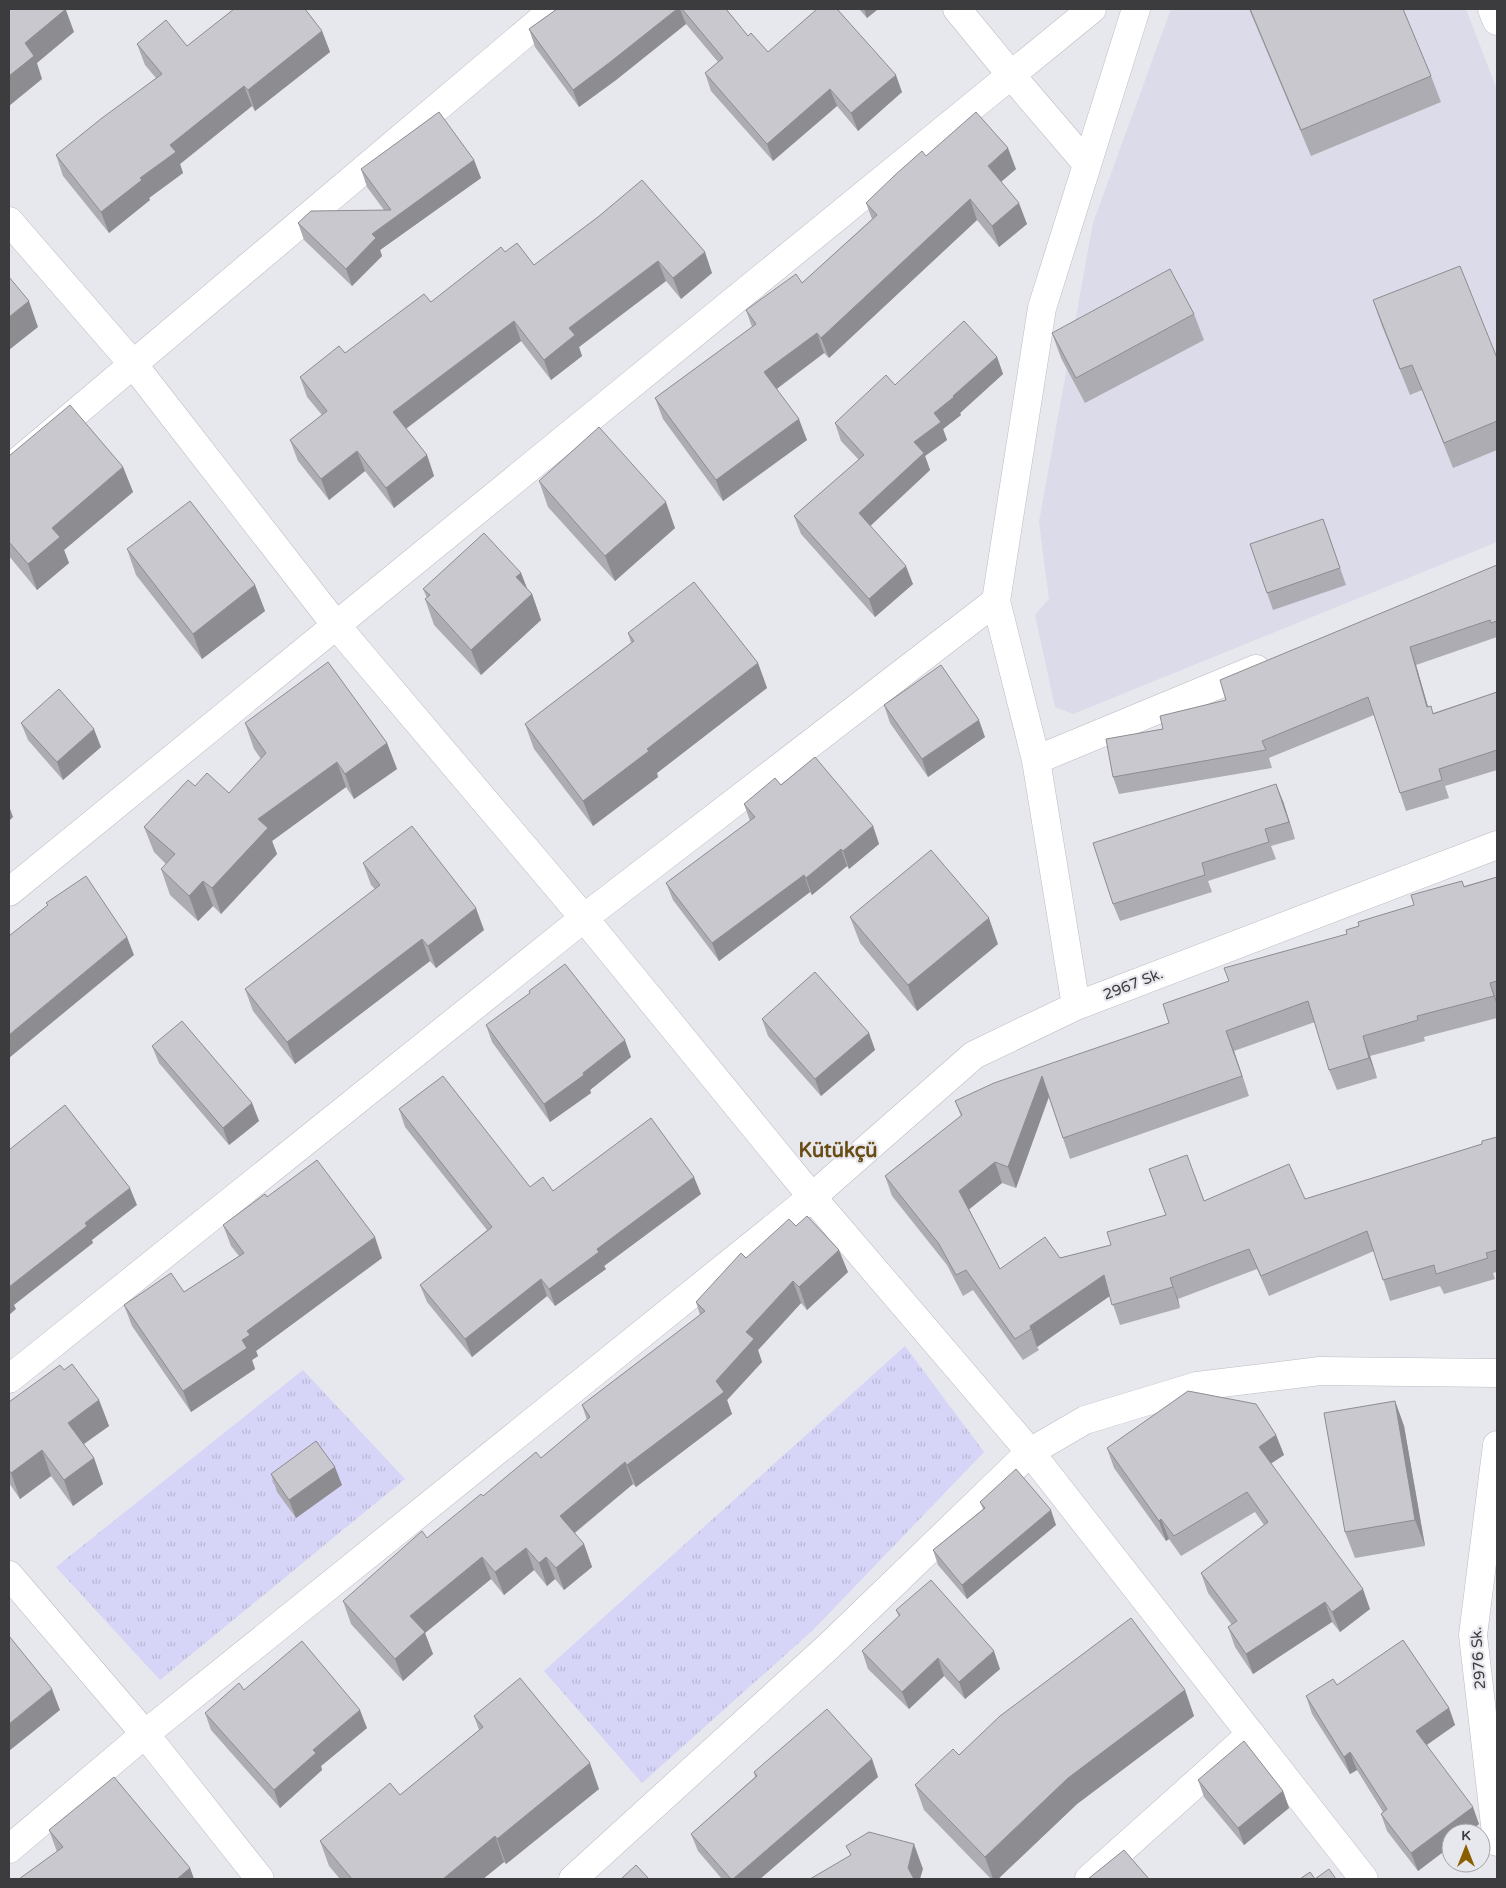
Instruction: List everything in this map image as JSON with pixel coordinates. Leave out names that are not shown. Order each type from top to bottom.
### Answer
[{"type":"street","points":[[9,469],[554,9]]},
{"type":"street","points":[[957,9],[1010,75],[1087,164]]},
{"type":"street","points":[[9,892],[1092,9]]},
{"type":"street","points":[[1076,1006],[1036,760],[996,602],[1042,308],[1136,9]]},
{"type":"street","points":[[1492,9],[1497,21]]},
{"type":"street","points":[[9,221],[133,364],[336,624],[584,918],[812,1197],[1030,1452],[1364,1879]]},
{"type":"street","points":[[9,1379],[584,918],[996,602]]},
{"type":"street","points":[[1036,760],[1276,660]]},
{"type":"street","name":"2967 Sk.","points":[[9,1849],[145,1734],[812,1197],[974,1054],[1076,1006],[1497,845]]},
{"type":"street","points":[[572,1879],[829,1646],[1030,1452],[1086,1420],[1196,1386],[1320,1371],[1497,1373]]},
{"type":"street","name":"2976 Sk.","points":[[1497,1445],[1473,1635],[1497,1842]]},
{"type":"street","points":[[9,1575],[145,1734],[260,1879]]},
{"type":"street","points":[[1089,1879],[1251,1734]]},
{"type":"shaded area","points":[[1171,9],[1466,9],[1497,90],[1497,542],[1073,714],[1055,707],[1035,615],[1049,599],[1039,522],[1093,223]]},
{"type":"green space","points":[[905,1346],[984,1452],[813,1630],[642,1783],[544,1671]]},
{"type":"green space","points":[[303,1370],[405,1479],[160,1680],[56,1567]]},
{"type":"building","points":[[9,9],[66,9],[25,43],[34,56],[9,76]]},
{"type":"building","points":[[234,9],[305,9],[322,31],[248,90],[244,86],[170,145],[176,152],[140,178],[142,180],[101,212],[56,155],[162,74],[137,44],[166,20],[187,46]]},
{"type":"building","points":[[557,9],[677,9],[573,90],[529,29]]},
{"type":"building","points":[[682,9],[726,9],[748,36],[751,33],[768,52],[817,9],[837,9],[896,75],[851,113],[830,89],[767,144],[705,73],[723,58]]},
{"type":"building","points":[[1250,9],[1403,9],[1431,76],[1301,130]]},
{"type":"building","points":[[439,112],[474,160],[372,234],[376,238],[346,269],[298,223],[311,211],[391,210],[361,169]]},
{"type":"building","points":[[976,112],[1008,148],[988,166],[1019,203],[992,226],[970,199],[821,338],[817,333],[764,372],[799,419],[716,480],[655,398],[756,324],[746,310],[796,274],[802,283],[877,215],[866,203],[922,151],[926,156]]},
{"type":"building","points":[[642,180],[705,252],[673,278],[658,261],[569,328],[575,335],[544,360],[514,321],[393,412],[427,455],[386,488],[357,451],[321,479],[290,440],[327,411],[300,377],[339,346],[345,353],[424,294],[431,302],[501,247],[505,252],[517,243],[534,265],[598,217]]},
{"type":"building","points":[[1460,266],[1497,358],[1497,421],[1444,443],[1412,365],[1400,369],[1373,300]]},
{"type":"building","points":[[1170,269],[1194,314],[1076,378],[1052,333]]},
{"type":"building","points":[[9,277],[29,301],[9,317]]},
{"type":"building","points":[[964,321],[997,357],[934,413],[941,422],[914,442],[924,453],[859,513],[906,566],[869,599],[794,516],[864,455],[835,423],[886,375],[895,385]]},
{"type":"building","points":[[70,405],[123,467],[52,528],[60,537],[28,564],[9,542],[9,456]]},
{"type":"building","points":[[599,427],[666,502],[605,556],[539,481]]},
{"type":"building","points":[[190,501],[255,585],[193,634],[127,549]]},
{"type":"building","points":[[1323,519],[1340,568],[1267,593],[1250,544]]},
{"type":"building","points":[[484,533],[521,573],[516,577],[532,594],[471,650],[425,599],[430,595],[423,589]]},
{"type":"building","points":[[1497,565],[1497,621],[1491,623],[1490,620],[1410,647],[1427,707],[1431,706],[1433,714],[1497,692],[1497,750],[1439,769],[1442,780],[1400,793],[1368,697],[1262,741],[1266,750],[1113,777],[1106,739],[1163,729],[1160,716],[1226,700],[1220,680]]},
{"type":"building","points":[[694,582],[758,663],[647,749],[649,751],[583,801],[525,724],[634,641],[628,633]]},
{"type":"building","points":[[328,662],[387,743],[345,774],[337,762],[258,819],[268,828],[212,888],[203,881],[189,896],[161,869],[175,854],[144,827],[188,780],[195,786],[207,773],[229,793],[266,753],[245,723]]},
{"type":"building","points":[[941,665],[979,720],[922,759],[884,705]]},
{"type":"building","points":[[59,689],[94,729],[57,762],[21,723]]},
{"type":"building","points":[[815,757],[873,826],[806,878],[804,875],[712,943],[666,883],[755,817],[744,804],[775,778],[781,785]]},
{"type":"building","points":[[1276,784],[1289,822],[1265,829],[1269,842],[1202,863],[1205,875],[1113,904],[1093,843]]},
{"type":"building","points":[[412,826],[476,908],[428,946],[422,939],[287,1042],[245,989],[380,885],[363,863]]},
{"type":"building","points":[[931,850],[989,918],[908,985],[850,917]]},
{"type":"building","points":[[86,876],[127,937],[9,1035],[9,936],[48,905],[46,903]]},
{"type":"building","points":[[1497,877],[1497,981],[1490,983],[1494,996],[1417,1016],[1418,1020],[1363,1036],[1369,1058],[1329,1070],[1308,1001],[1226,1031],[1242,1076],[1063,1138],[1042,1076],[1008,1167],[995,1162],[959,1191],[1000,1269],[1045,1237],[1060,1258],[1111,1245],[1107,1232],[1166,1215],[1149,1169],[1187,1155],[1204,1201],[1289,1164],[1305,1199],[1482,1144],[1482,1141],[1497,1137],[1497,1250],[1486,1253],[1488,1258],[1436,1274],[1434,1265],[1383,1280],[1367,1231],[1261,1276],[1249,1249],[1170,1278],[1173,1287],[1112,1305],[1104,1275],[1030,1326],[1031,1329],[1015,1339],[966,1270],[956,1275],[939,1244],[885,1176],[962,1115],[955,1101],[994,1083],[1169,1023],[1163,1004],[1229,981],[1224,968],[1347,934],[1346,930],[1359,926],[1358,922],[1414,905],[1411,895],[1462,881],[1464,887]]},
{"type":"building","points":[[565,964],[625,1040],[583,1073],[584,1075],[544,1104],[486,1025],[530,993],[529,991]]},
{"type":"building","points":[[815,972],[869,1033],[815,1079],[762,1019]]},
{"type":"building","points":[[182,1021],[252,1103],[223,1128],[152,1046]]},
{"type":"building","points":[[443,1076],[530,1187],[543,1177],[553,1191],[651,1118],[694,1177],[597,1249],[599,1252],[549,1289],[541,1279],[465,1339],[420,1285],[492,1227],[399,1109]]},
{"type":"building","points":[[65,1105],[130,1188],[85,1223],[87,1226],[9,1287],[9,1150]]},
{"type":"building","points":[[317,1160],[375,1237],[247,1331],[250,1335],[242,1340],[247,1348],[183,1391],[124,1305],[171,1273],[184,1292],[244,1253],[223,1225],[265,1194],[267,1197]]},
{"type":"building","points":[[807,1216],[839,1250],[799,1287],[793,1281],[746,1332],[754,1339],[716,1381],[724,1392],[627,1465],[625,1462],[560,1516],[584,1544],[556,1568],[546,1557],[539,1563],[526,1548],[495,1572],[482,1557],[410,1616],[425,1632],[395,1659],[343,1601],[422,1531],[427,1538],[481,1494],[483,1496],[536,1452],[541,1458],[590,1417],[582,1405],[705,1311],[696,1302],[741,1253],[746,1258],[789,1219],[796,1226]]},
{"type":"building","points":[[72,1364],[99,1400],[68,1423],[94,1458],[64,1480],[42,1450],[11,1473],[9,1470],[9,1402],[60,1365],[64,1370]]},
{"type":"building","points":[[1188,1391],[1256,1404],[1276,1435],[1259,1447],[1363,1589],[1332,1612],[1325,1602],[1246,1654],[1228,1627],[1237,1621],[1201,1573],[1268,1522],[1247,1492],[1174,1536],[1161,1519],[1159,1521],[1107,1448]]},
{"type":"building","points":[[1395,1401],[1415,1520],[1345,1532],[1324,1413]]},
{"type":"building","points":[[316,1441],[335,1467],[289,1500],[271,1474]]},
{"type":"building","points":[[1016,1469],[1051,1510],[962,1585],[933,1550],[985,1508],[980,1502]]},
{"type":"building","points":[[931,1580],[994,1651],[959,1682],[938,1658],[902,1692],[862,1651],[900,1615],[896,1610]]},
{"type":"building","points":[[1131,1618],[1185,1690],[1068,1778],[985,1857],[915,1785],[953,1749],[959,1755],[1000,1716]]},
{"type":"building","points":[[9,1636],[52,1689],[9,1724]]},
{"type":"building","points":[[1403,1640],[1449,1708],[1416,1731],[1473,1807],[1451,1823],[1441,1823],[1441,1831],[1411,1853],[1381,1814],[1387,1809],[1350,1752],[1344,1757],[1306,1696],[1333,1679],[1337,1685]]},
{"type":"building","points":[[302,1641],[360,1710],[313,1750],[316,1753],[274,1790],[205,1713],[239,1683],[244,1690]]},
{"type":"building","points":[[520,1678],[590,1763],[497,1839],[495,1836],[443,1879],[352,1879],[320,1841],[390,1783],[400,1795],[483,1727],[474,1716]]},
{"type":"building","points":[[827,1709],[872,1759],[731,1879],[691,1834],[757,1776],[754,1772]]},
{"type":"building","points":[[1244,1741],[1283,1791],[1238,1828],[1198,1780]]},
{"type":"building","points":[[114,1777],[190,1868],[177,1879],[19,1879],[63,1847],[49,1830]]},
{"type":"building","points":[[869,1832],[914,1844],[908,1868],[914,1879],[810,1879],[851,1855],[846,1846]]},
{"type":"building","points":[[1124,1850],[1149,1879],[1088,1879]]},
{"type":"building","points":[[636,1865],[649,1879],[621,1879]]},
{"type":"building","points":[[1329,1869],[1336,1879],[1315,1879]]},
{"type":"building","points":[[1310,1872],[1315,1879],[1300,1879]]},
{"type":"district","name":"Kütükçü","points":[[838,1151]]}]
